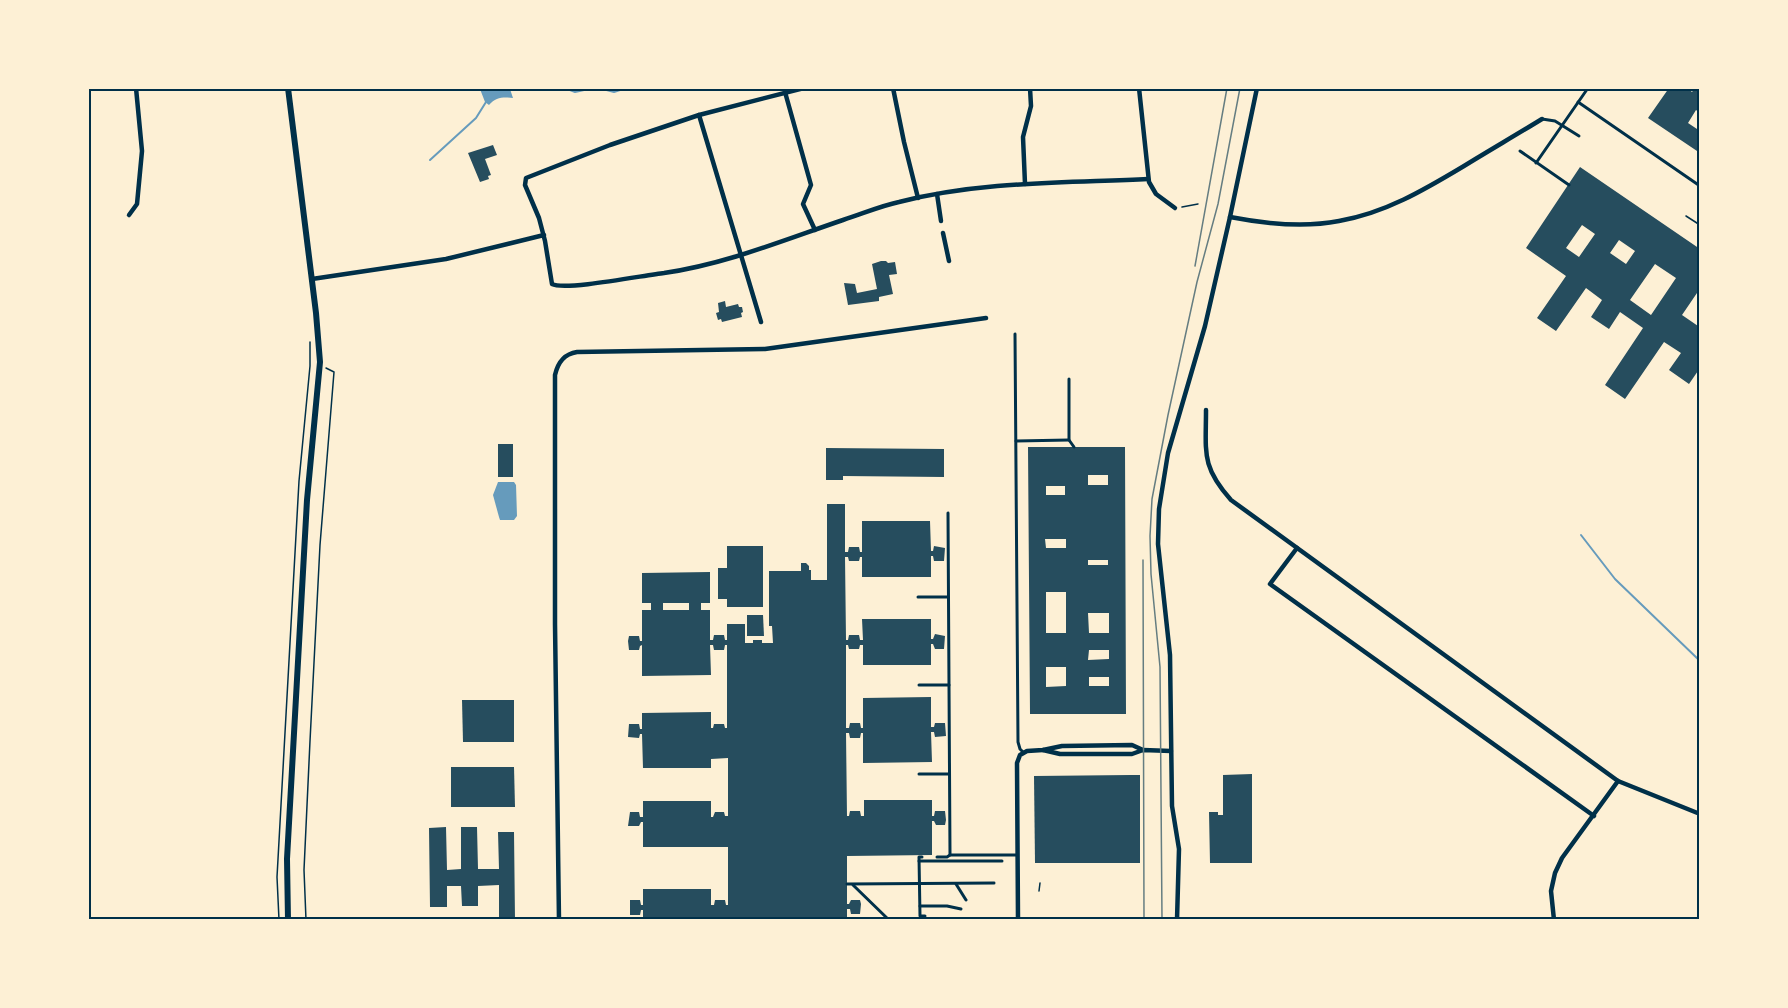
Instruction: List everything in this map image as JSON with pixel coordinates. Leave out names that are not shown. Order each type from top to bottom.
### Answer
[{"type":"main road","points":[[288,88],[320,362],[307,500],[287,859],[288,920]]},
{"type":"street","points":[[129,215],[137,204],[142,151],[136,88]]},
{"type":"street","points":[[804,88],[699,116],[610,145],[526,178],[525,185],[544,235],[552,284],[558,286],[583,284],[680,270],[740,255],[890,204],[937,194],[1025,184],[1148,179]]},
{"type":"street","points":[[893,88],[918,198]]},
{"type":"street","points":[[1025,184],[1023,137],[1031,106],[1030,88]]},
{"type":"street","points":[[1139,88],[1148,179],[1156,194],[1175,208]]},
{"type":"street","points":[[1177,920],[1179,849],[1172,806],[1170,655],[1158,544],[1159,509],[1168,453],[1193,360],[1203,333],[1257,88]]},
{"type":"street","points":[[1536,163],[1588,88]]},
{"type":"street","points":[[785,92],[811,185],[803,204],[815,230]]},
{"type":"street","points":[[1578,102],[1700,186]]},
{"type":"street","points":[[699,116],[760,322]]},
{"type":"street","points":[[1230,217],[1262,223],[1292,225],[1326,223],[1359,217],[1417,194],[1542,119],[1562,125],[1579,136]]},
{"type":"street","points":[[1520,151],[1569,185]]},
{"type":"street","points":[[937,194],[941,221]]},
{"type":"street","points":[[944,233],[949,261]]},
{"type":"street","points":[[312,279],[428,262],[544,235]]},
{"type":"street","points":[[559,920],[555,635],[555,375],[560,362],[570,353],[577,352],[765,349],[986,318]]},
{"type":"street","points":[[1015,334],[1018,742],[1023,752]]},
{"type":"street","points":[[1069,379],[1070,440],[1074,447]]},
{"type":"street","points":[[1206,410],[1208,465],[1218,485],[1232,500],[1618,781],[1700,814]]},
{"type":"street","points":[[1016,441],[1070,440]]},
{"type":"street","points":[[1198,442],[1206,441]]},
{"type":"street","points":[[948,513],[950,855]]},
{"type":"street","points":[[1297,548],[1270,584],[1594,816]]},
{"type":"street","points":[[918,597],[948,597]]},
{"type":"street","points":[[919,686],[949,685]]},
{"type":"street","points":[[1018,920],[1017,763],[1023,752],[1062,746],[1132,746],[1143,750],[1171,751]]},
{"type":"street","points":[[1043,750],[1056,754],[1132,754],[1143,750]]},
{"type":"street","points":[[919,774],[949,774]]},
{"type":"street","points":[[1554,920],[1551,891],[1556,873],[1563,858],[1618,781]]},
{"type":"street","points":[[937,857],[1018,855]]},
{"type":"street","points":[[922,857],[919,857],[920,906],[921,916],[925,915]]},
{"type":"street","points":[[919,861],[1002,861]]},
{"type":"street","points":[[847,885],[993,883],[993,876]]},
{"type":"street","points":[[852,884],[889,920]]},
{"type":"street","points":[[956,884],[966,900]]},
{"type":"street","points":[[920,906],[947,906],[962,909]]},
{"type":"path","points":[[1175,208],[1198,204]]},
{"type":"path","points":[[1686,216],[1700,225]]},
{"type":"path","points":[[279,920],[278,854],[299,481],[310,366],[310,338]]},
{"type":"path","points":[[306,920],[304,870],[320,545],[334,372]]},
{"type":"path","points":[[1039,891],[1040,883]]},
{"type":"water","points":[[480,89],[510,89],[513,98],[500,98],[489,105],[485,102]]},
{"type":"water","points":[[498,482],[514,482],[516,485],[517,516],[514,520],[500,520],[493,495]]},
{"type":"building","points":[[1669,88],[1687,88],[1692,92],[1695,88],[1700,88],[1700,113],[1696,110],[1688,123],[1700,131],[1700,153],[1648,118]]},
{"type":"building","points":[[493,145],[497,155],[485,159],[491,175],[488,176],[489,179],[480,182],[468,153]]},
{"type":"building","points":[[1580,167],[1700,249],[1700,294],[1697,293],[1682,315],[1698,326],[1700,323],[1700,368],[1689,384],[1669,370],[1681,353],[1664,342],[1625,399],[1605,385],[1643,328],[1620,312],[1609,329],[1591,317],[1602,300],[1586,288],[1556,331],[1537,318],[1566,276],[1526,248]],"holes":[[[1582,225],[1595,234],[1579,257],[1566,248]],[[1619,240],[1635,251],[1626,264],[1610,253]],[[1655,264],[1676,278],[1651,315],[1630,300]]]},
{"type":"building","points":[[881,261],[895,262],[897,274],[889,275],[893,294],[879,297],[879,301],[848,305],[844,283],[855,284],[857,293],[877,289],[872,264]]},
{"type":"building","points":[[725,301],[726,307],[738,304],[742,307],[742,317],[722,322],[721,319],[718,320],[716,313],[719,312],[718,303]]},
{"type":"building","points":[[498,444],[513,444],[513,477],[498,477]]},
{"type":"building","points":[[1028,447],[1125,447],[1126,714],[1030,714]],"holes":[[[1088,475],[1108,475],[1108,485],[1088,485]],[[1046,486],[1065,486],[1065,495],[1046,495]],[[1045,539],[1066,539],[1066,548],[1046,548]],[[1088,560],[1108,560],[1108,565],[1088,565]],[[1046,592],[1066,592],[1066,633],[1046,633]],[[1088,613],[1109,613],[1109,633],[1089,633]],[[1089,650],[1109,650],[1109,659],[1088,660]],[[1046,667],[1066,667],[1066,686],[1046,687]],[[1089,677],[1109,677],[1109,686],[1089,686]]]},
{"type":"building","points":[[826,448],[944,449],[944,477],[843,476],[843,480],[826,480]]},
{"type":"building","points":[[827,504],[845,504],[845,552],[848,552],[849,547],[859,547],[862,552],[862,521],[930,521],[931,551],[934,546],[945,548],[944,561],[934,561],[931,556],[931,577],[862,577],[862,557],[859,561],[849,561],[848,557],[845,557],[846,640],[849,635],[859,635],[860,640],[863,640],[862,619],[931,619],[931,639],[935,634],[945,636],[944,649],[935,649],[931,644],[931,665],[863,665],[863,645],[860,645],[859,649],[849,649],[846,645],[846,728],[849,728],[850,723],[860,723],[863,728],[863,698],[931,697],[931,727],[934,727],[935,723],[945,723],[946,736],[935,737],[934,732],[931,732],[932,762],[863,763],[863,733],[860,738],[850,738],[849,733],[846,733],[847,816],[850,811],[860,811],[861,816],[864,816],[864,800],[932,800],[932,816],[935,811],[945,811],[946,820],[945,825],[936,825],[932,821],[932,855],[847,856],[847,904],[851,900],[860,900],[861,904],[860,914],[851,914],[850,909],[847,909],[847,920],[643,920],[643,910],[640,915],[630,915],[630,900],[640,900],[643,905],[643,889],[711,889],[711,905],[714,905],[715,900],[725,900],[728,905],[728,847],[643,847],[643,822],[639,826],[628,826],[630,812],[639,812],[640,817],[643,817],[643,801],[711,801],[711,817],[715,812],[724,812],[725,816],[728,816],[728,758],[711,759],[711,768],[643,768],[642,734],[639,738],[628,737],[629,724],[639,724],[642,729],[642,713],[711,712],[711,728],[714,724],[724,724],[727,728],[727,645],[724,650],[714,650],[713,645],[710,645],[711,675],[642,676],[642,645],[639,650],[629,650],[628,641],[629,636],[639,636],[642,641],[642,610],[651,610],[651,603],[642,603],[642,573],[710,572],[710,603],[701,603],[701,610],[710,610],[710,640],[713,640],[714,635],[724,635],[727,640],[727,624],[745,624],[745,643],[762,640],[762,643],[773,643],[772,626],[769,626],[769,571],[801,571],[801,563],[806,563],[811,570],[811,580],[827,580]],"holes":[[[663,603],[689,603],[689,610],[663,610]]]},
{"type":"building","points":[[727,546],[763,546],[763,607],[727,607],[727,599],[718,599],[718,568],[727,568]]},
{"type":"building","points":[[747,615],[763,615],[764,636],[747,636]]},
{"type":"building","points":[[462,700],[514,700],[514,742],[463,742]]},
{"type":"building","points":[[451,767],[514,767],[515,807],[451,807]]},
{"type":"building","points":[[1252,774],[1252,863],[1210,863],[1209,812],[1218,812],[1218,815],[1223,815],[1223,775]]},
{"type":"building","points":[[1140,775],[1140,863],[1035,863],[1034,776]]},
{"type":"building","points":[[446,827],[447,870],[461,869],[461,827],[477,827],[478,869],[499,869],[498,832],[514,832],[515,920],[499,920],[499,885],[478,886],[478,906],[462,906],[461,886],[447,886],[447,907],[430,907],[429,828]]},
{"type":"waterway","points":[[565,88],[575,92],[593,88]]},
{"type":"waterway","points":[[599,88],[614,92],[626,88]]},
{"type":"waterway","points":[[430,160],[476,118],[486,102]]},
{"type":"waterway","points":[[1581,535],[1615,579],[1700,661]]},
{"type":"tram line","points":[[1195,266],[1227,88]]},
{"type":"tram line","points":[[1162,920],[1160,667],[1151,574],[1152,499],[1197,282],[1218,204],[1240,88]]},
{"type":"tram line","points":[[1143,560],[1144,920]]}]
